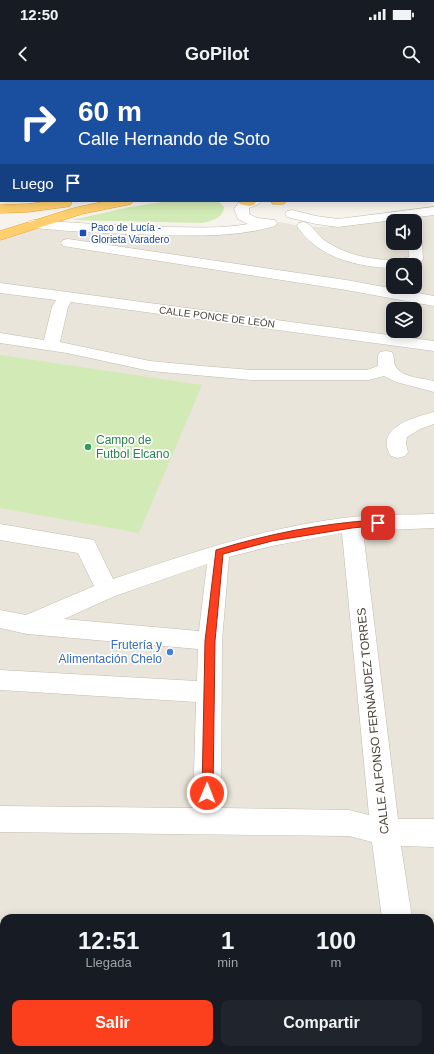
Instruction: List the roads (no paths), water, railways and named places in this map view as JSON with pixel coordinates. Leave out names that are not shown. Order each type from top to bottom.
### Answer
[{"type":"highway","points":[[0,209],[28,208],[71,202]]},
{"type":"highway","points":[[0,236],[79,211],[121,202]]},
{"type":"highway","points":[[0,219],[0,226]]},
{"type":"street","points":[[249,202],[241,209],[243,216],[254,222],[326,227],[338,223]]},
{"type":"street","points":[[34,224],[101,230],[183,232],[235,231],[256,228],[290,217],[285,204]]},
{"type":"street","points":[[285,204],[316,220],[338,223],[386,224]]},
{"type":"street","points":[[304,226],[313,239],[336,253],[380,264],[400,265],[416,259],[417,250]]},
{"type":"street","points":[[68,243],[346,285],[434,301]]},
{"type":"street","name":"CALLE PONCE DE LEÓN","points":[[0,288],[434,346]]},
{"type":"street","points":[[51,346],[60,307],[66,297]]},
{"type":"street","points":[[0,338],[120,358],[150,366],[252,375],[369,375],[387,369]]},
{"type":"street","points":[[389,339],[385,365],[387,369],[399,377],[434,387]]},
{"type":"street","points":[[398,452],[396,444],[397,437],[402,431],[410,426],[434,418]]},
{"type":"street","points":[[26,625],[107,590],[219,552],[272,538],[352,524],[434,521]]},
{"type":"street","name":"CALLE ALFONSO FERNÁNDEZ TORRES","points":[[352,524],[385,832],[396,914]]},
{"type":"street","points":[[0,532],[86,546],[107,590]]},
{"type":"street","points":[[207,822],[210,641],[219,552]]},
{"type":"street","points":[[0,619],[26,625],[210,641]]},
{"type":"street","points":[[0,680],[209,692]]},
{"type":"street","points":[[0,819],[349,823],[385,832],[434,833]]},
{"type":"place","name":"Paco de Lucía - Glorieta Varadero","points":[[83,233]]},
{"type":"place","name":"Campo de Futbol Elcano","points":[[88,447]]},
{"type":"place","name":"Frutería y Alimentación Chelo","points":[[170,652]]}]
